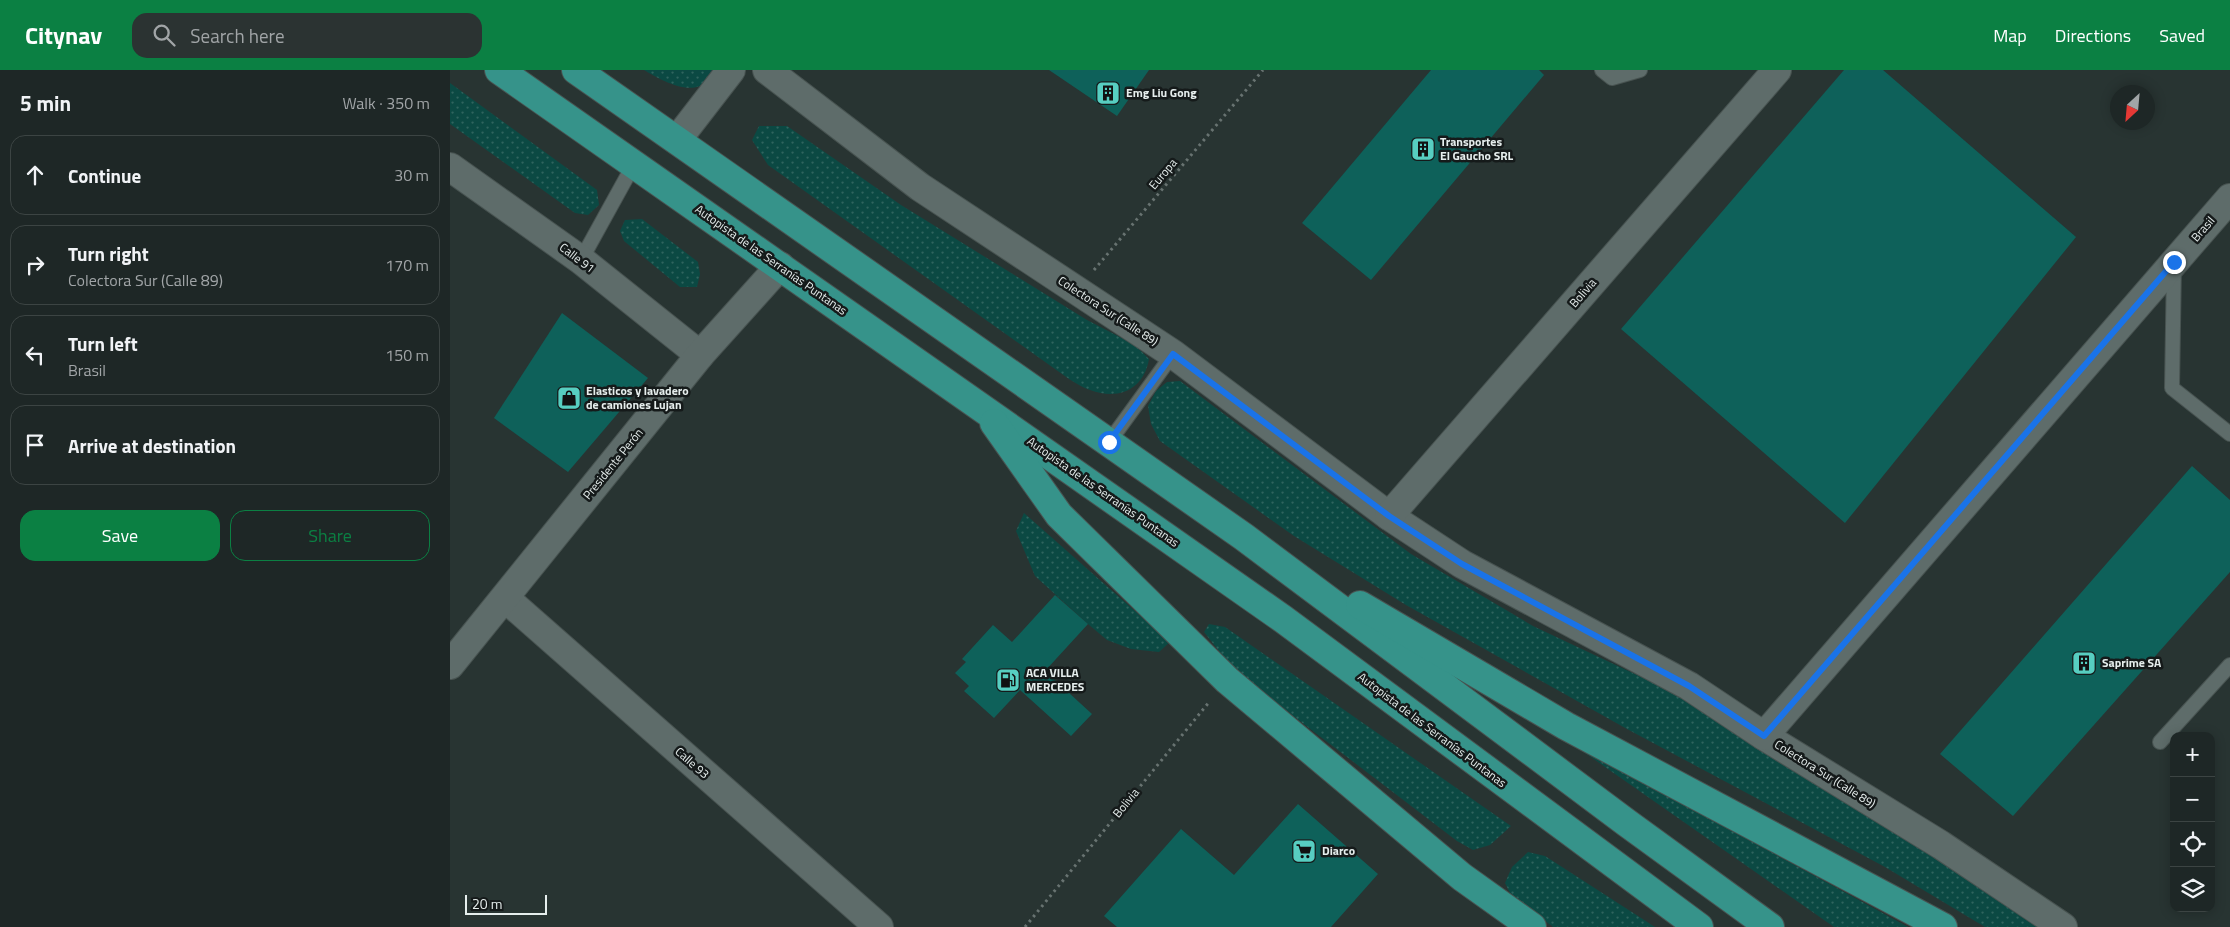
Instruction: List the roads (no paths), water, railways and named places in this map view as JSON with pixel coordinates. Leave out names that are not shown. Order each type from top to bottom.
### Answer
[{"type":"highway","name":"Autopista de las Serranías Puntanas","points":[[499,70],[1283,619],[1700,927]]},
{"type":"highway","points":[[576,70],[1244,537],[1627,823],[1770,927]]},
{"type":"highway","points":[[983,408],[1059,515],[1227,680],[1462,877],[1532,927]]},
{"type":"highway","points":[[1244,537],[1566,726],[1943,927]]},
{"type":"street","points":[[677,140],[732,70]]},
{"type":"street","name":"Colectora Sur (Calle 89)","points":[[766,70],[920,187],[1173,354],[1389,516],[1462,564],[1689,686],[1764,736],[1941,845],[2064,927]]},
{"type":"street","name":"Bolivia","points":[[1389,516],[1777,70]]},
{"type":"street","name":"Calle 91","points":[[450,168],[581,260],[700,355]]},
{"type":"street","name":"Brasil","points":[[1764,736],[2230,198]]},
{"type":"street","name":"Presidente Perón","points":[[450,665],[700,355],[780,266]]},
{"type":"street","name":"Calle 93","points":[[505,598],[879,927]]},
{"type":"lane","points":[[1602,70],[1612,78],[1640,70]]},
{"type":"lane","points":[[581,260],[634,164]]},
{"type":"lane","points":[[2174,262],[2172,388],[2230,434]]},
{"type":"lane","points":[[1109,442],[1173,354]]},
{"type":"lane","points":[[2160,742],[2230,665]]},
{"type":"place","name":"Emg Liu Gong","points":[[1108,93]]},
{"type":"place","name":"Transportes El Gaucho SRL","points":[[1423,149]]},
{"type":"place","name":"Elasticos y lavadero de camiones Lujan","points":[[569,398]]},
{"type":"place","name":"Saprime SA","points":[[2084,663]]},
{"type":"place","name":"ACA VILLA MERCEDES","points":[[1008,680]]},
{"type":"place","name":"Diarco","points":[[1304,851]]}]
